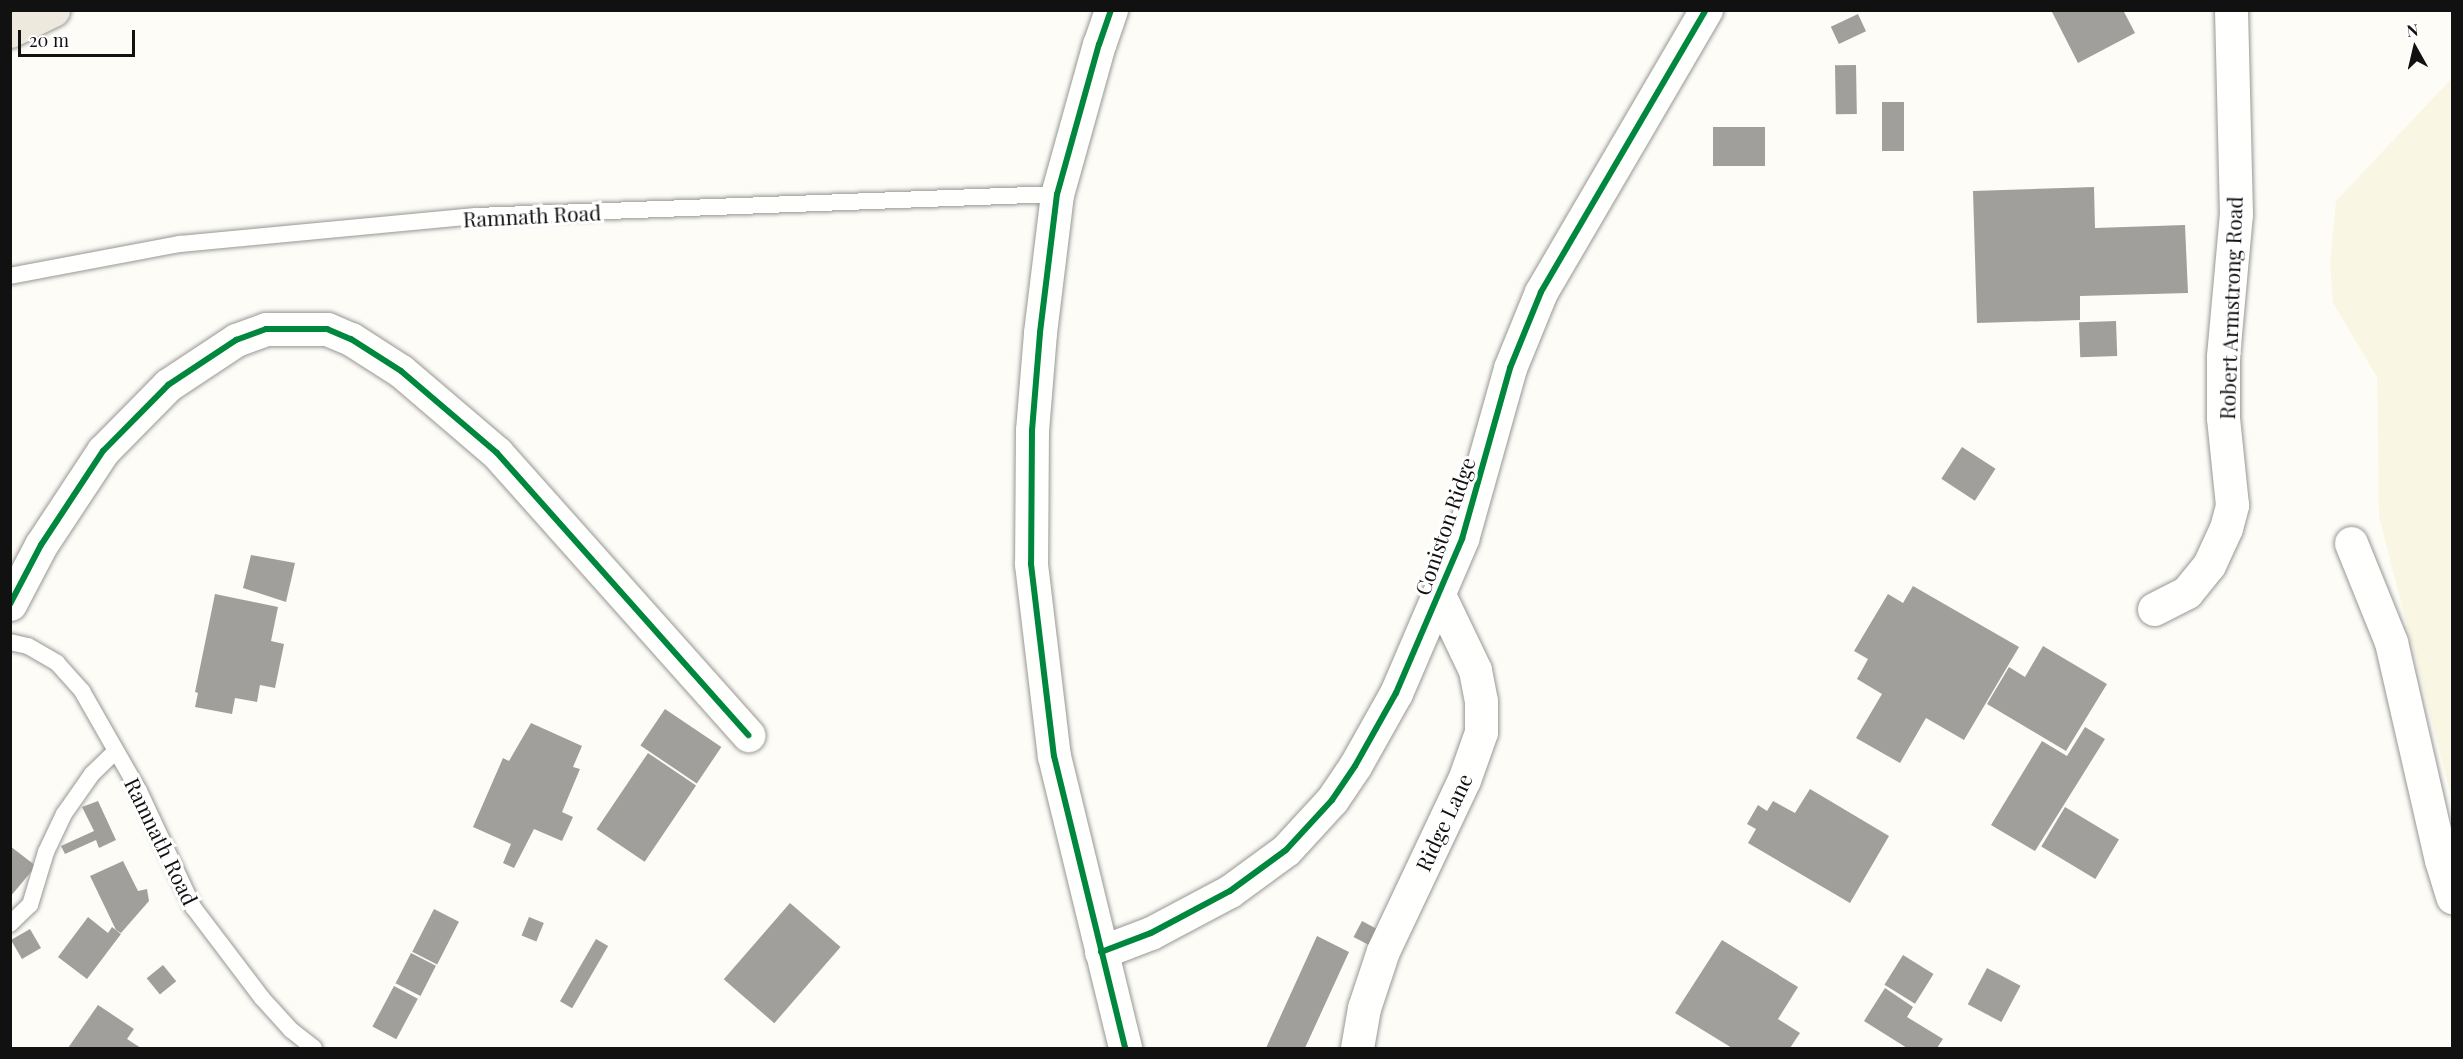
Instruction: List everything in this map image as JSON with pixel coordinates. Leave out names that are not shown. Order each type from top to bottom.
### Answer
[{"type":"main road","points":[[10,31],[53,10]]},
{"type":"street","points":[[1111,10],[1058,195],[1040,333],[1032,430],[1031,564],[1054,756],[1125,1048]]},
{"type":"street","name":"Coniston Ridge","points":[[1101,952],[1151,933],[1230,891],[1286,850],[1332,800],[1355,766],[1396,693],[1462,539],[1510,368],[1541,292],[1706,10]]},
{"type":"street","name":"Robert Armstrong Road","points":[[2154,609],[2187,592],[2209,565],[2226,528],[2232,505],[2223,418],[2223,366],[2236,214],[2231,10]]},
{"type":"street","points":[[10,604],[41,545],[103,451],[168,385],[204,359],[236,340],[266,329],[327,329],[351,339],[401,371],[497,453],[748,735]]},
{"type":"street","points":[[2350,543],[2391,642],[2441,860],[2452,897]]},
{"type":"street","name":"Ridge Lane","points":[[1357,1048],[1364,1008],[1383,951],[1464,780],[1481,732],[1481,701],[1475,670],[1439,595]]},
{"type":"lane","name":"Ramnath Road","points":[[10,276],[180,244],[476,216],[1058,195]]},
{"type":"lane","name":"Ramnath Road","points":[[10,642],[28,646],[57,663],[82,691],[139,791],[193,907],[262,998],[291,1030],[314,1048]]},
{"type":"lane","points":[[10,924],[30,905],[46,852],[64,814],[92,774],[116,751]]},
{"type":"shaded area","points":[[2452,78],[2452,799],[2379,517],[2377,377],[2333,303],[2330,264],[2336,201]]},
{"type":"building","points":[[2051,10],[2123,10],[2135,33],[2078,63]]},
{"type":"building","points":[[1858,14],[1866,31],[1839,44],[1831,27]]},
{"type":"building","points":[[1835,65],[1856,65],[1857,114],[1836,114]]},
{"type":"building","points":[[1882,102],[1904,102],[1904,151],[1882,151]]},
{"type":"building","points":[[1713,127],[1765,127],[1765,166],[1713,166]]},
{"type":"building","points":[[2094,187],[2095,228],[2185,225],[2188,293],[2080,296],[2080,320],[1977,323],[1973,191]]},
{"type":"building","points":[[2116,321],[2117,356],[2080,357],[2079,322]]},
{"type":"building","points":[[1962,447],[1996,469],[1975,501],[1941,479]]},
{"type":"building","points":[[251,555],[295,563],[286,602],[243,588]]},
{"type":"building","points":[[1913,586],[2019,647],[1964,740],[1926,718],[1900,763],[1856,738],[1882,694],[1857,679],[1868,659],[1854,651],[1888,594],[1903,603]]},
{"type":"building","points":[[215,594],[278,607],[271,641],[284,644],[275,688],[260,685],[257,702],[235,698],[232,714],[195,707],[198,693],[195,692]]},
{"type":"building","points":[[2043,646],[2107,684],[2066,751],[1987,704],[2009,667],[2025,677]]},
{"type":"building","points":[[665,709],[721,747],[697,784],[640,745]]},
{"type":"building","points":[[531,723],[582,746],[573,767],[580,769],[562,812],[573,817],[562,841],[534,829],[514,868],[503,863],[511,844],[473,827],[503,758],[509,761]]},
{"type":"building","points":[[2085,727],[2105,739],[2035,851],[1991,825],[2042,741],[2067,756]]},
{"type":"building","points":[[648,753],[696,785],[645,862],[597,829]]},
{"type":"building","points":[[1810,789],[1889,836],[1850,903],[1748,843],[1756,829],[1747,824],[1758,805],[1767,811],[1773,801],[1795,813]]},
{"type":"building","points":[[98,801],[116,840],[99,848],[96,840],[65,854],[61,846],[94,831],[82,807]]},
{"type":"building","points":[[2065,807],[2119,839],[2095,879],[2041,846]]},
{"type":"building","points":[[10,846],[36,866],[10,897]]},
{"type":"building","points":[[123,861],[138,891],[147,889],[149,901],[121,933],[116,930],[90,876]]},
{"type":"building","points":[[790,903],[841,947],[774,1023],[724,979]]},
{"type":"building","points":[[434,909],[459,922],[437,964],[412,952]]},
{"type":"building","points":[[88,917],[108,933],[112,927],[121,934],[87,979],[58,957]]},
{"type":"building","points":[[529,917],[544,923],[536,942],[522,936]]},
{"type":"building","points":[[1362,921],[1379,930],[1370,946],[1354,937]]},
{"type":"building","points":[[30,929],[41,948],[22,959],[11,940]]},
{"type":"building","points":[[1317,936],[1349,952],[1305,1048],[1266,1048]]},
{"type":"building","points":[[596,939],[608,946],[572,1008],[560,1001]]},
{"type":"building","points":[[1722,940],[1798,987],[1778,1019],[1800,1033],[1790,1048],[1732,1048],[1675,1013]]},
{"type":"building","points":[[411,953],[436,966],[421,996],[396,983]]},
{"type":"building","points":[[1903,955],[1934,974],[1915,1004],[1884,985]]},
{"type":"building","points":[[163,965],[176,981],[160,995],[147,978]]},
{"type":"building","points":[[1987,968],[2021,986],[2001,1022],[1968,1004]]},
{"type":"building","points":[[394,986],[418,999],[396,1039],[372,1027]]},
{"type":"building","points":[[1885,988],[1913,1007],[1907,1017],[1943,1039],[1937,1048],[1907,1048],[1864,1021]]},
{"type":"building","points":[[98,1005],[134,1029],[127,1039],[141,1048],[68,1048]]},
{"type":"cycle path","points":[[1111,10],[1099,44],[1057,194],[1040,333],[1032,430],[1031,564],[1054,756],[1125,1048]]},
{"type":"cycle path","points":[[1101,952],[1151,933],[1230,891],[1286,850],[1332,800],[1355,766],[1396,693],[1462,539],[1510,368],[1541,292],[1706,10]]},
{"type":"cycle path","points":[[10,604],[41,545],[103,451],[168,385],[236,340],[266,329],[327,329],[351,339],[401,371],[497,453],[748,735]]}]
